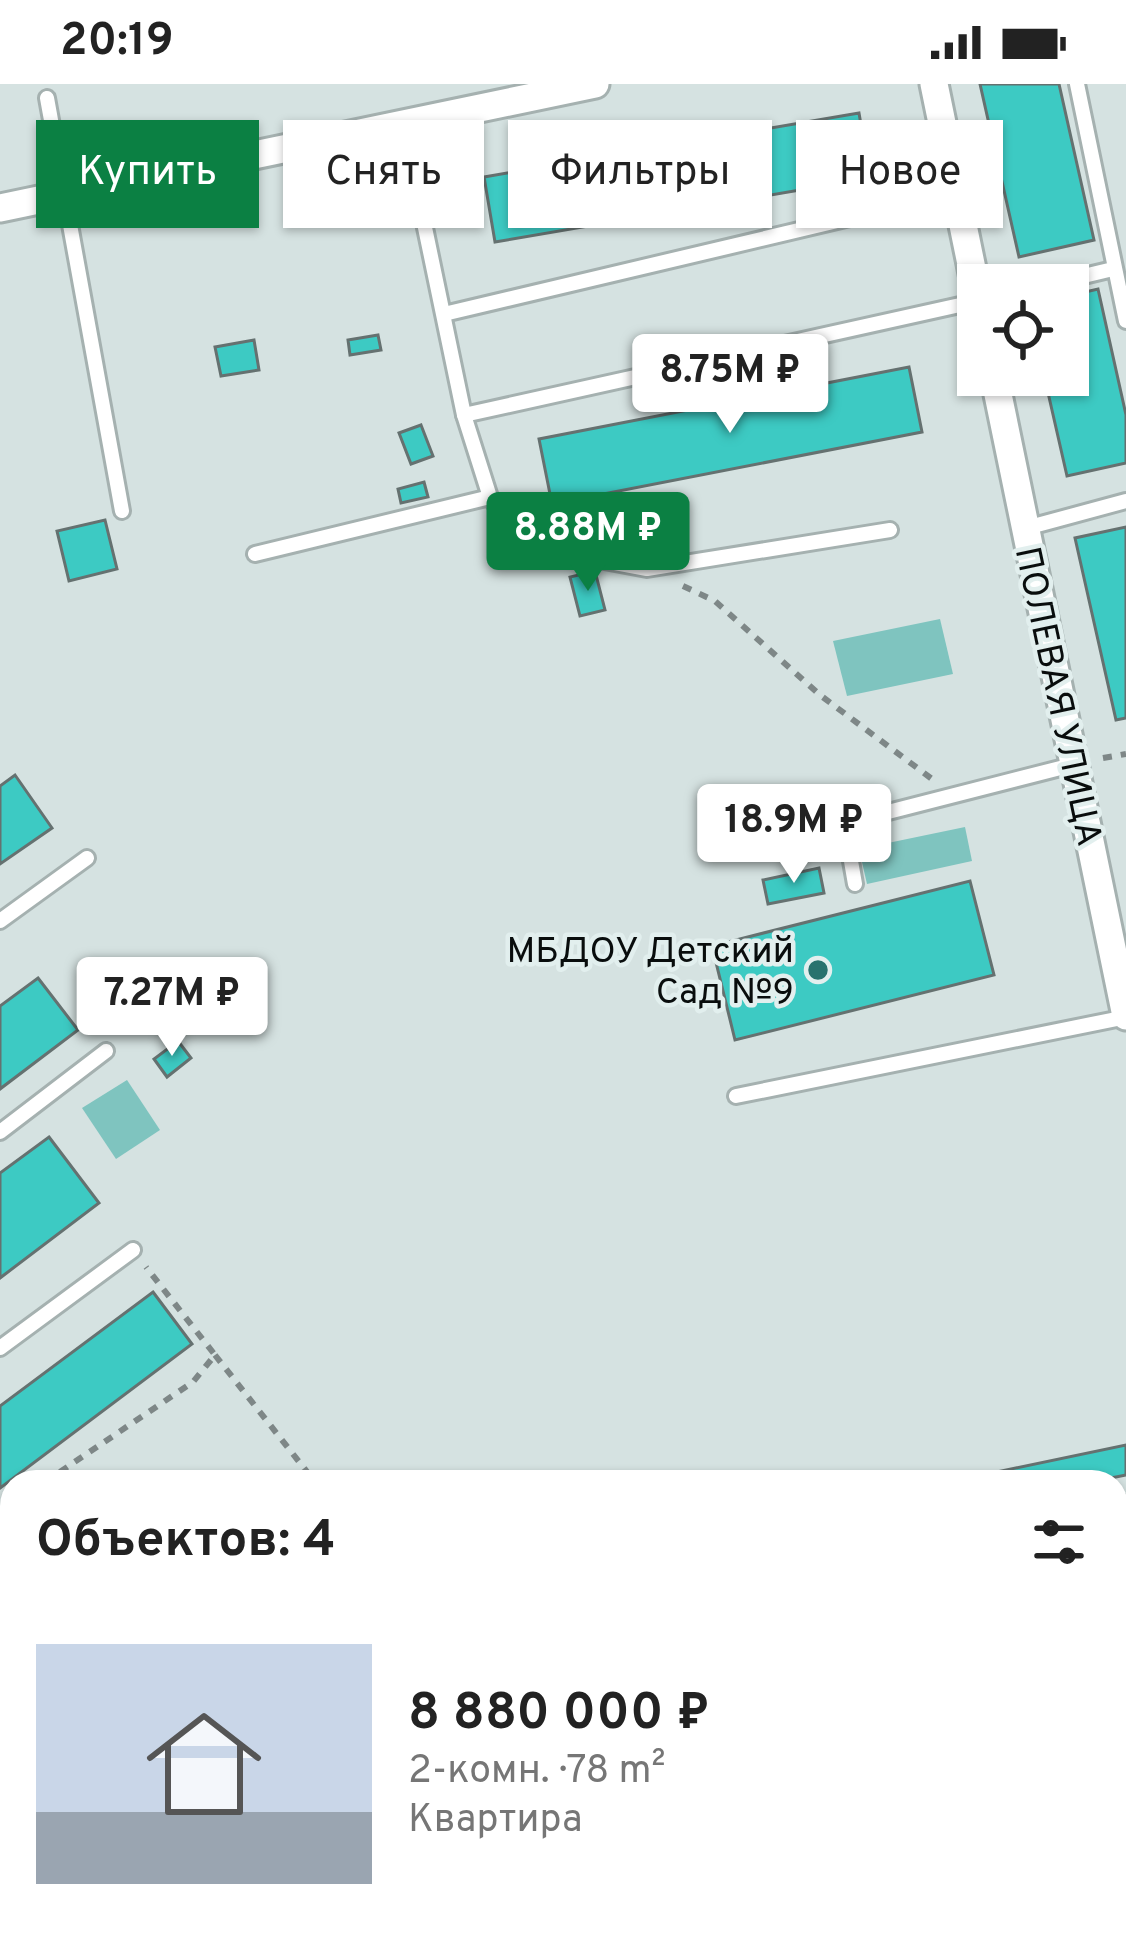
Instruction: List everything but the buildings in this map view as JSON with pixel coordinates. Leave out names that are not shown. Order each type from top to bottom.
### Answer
[{"type":"street","points":[[410,120],[517,91],[595,84]]},
{"type":"street","points":[[934,84],[971,264]]},
{"type":"street","points":[[0,208],[36,200]]},
{"type":"street","name":"ПОЛЕВАЯ УЛИЦА","points":[[998,396],[1126,1017]]},
{"type":"lane","points":[[1077,84],[1126,322]]},
{"type":"lane","points":[[47,98],[50,120]]},
{"type":"lane","points":[[68,228],[122,511]]},
{"type":"lane","points":[[426,228],[464,415],[490,497],[524,546],[647,569],[890,530]]},
{"type":"lane","points":[[444,314],[808,228]]},
{"type":"lane","points":[[1089,275],[1113,269]]},
{"type":"lane","points":[[464,415],[957,304]]},
{"type":"lane","points":[[255,554],[490,497]]},
{"type":"lane","points":[[1026,527],[1126,501]]},
{"type":"lane","points":[[855,884],[845,827],[849,822],[1076,764]]},
{"type":"lane","points":[[0,921],[87,858]]},
{"type":"lane","points":[[736,1096],[1126,1017]]},
{"type":"lane","points":[[0,1132],[106,1052]]},
{"type":"lane","points":[[0,1348],[133,1250]]},
{"type":"path","points":[[647,569],[715,602],[869,734],[958,794]]},
{"type":"path","points":[[133,1250],[306,1470]]},
{"type":"path","points":[[63,1470],[193,1382],[215,1355]]},
{"type":"shaded area","points":[[940,619],[953,674],[847,696],[833,641]]},
{"type":"shaded area","points":[[965,827],[972,861],[867,884],[859,849]]},
{"type":"shaded area","points":[[127,1080],[160,1130],[116,1159],[82,1108]]},
{"type":"place","name":"МБДОУ Детский Сад №9","points":[[818,970]]}]
